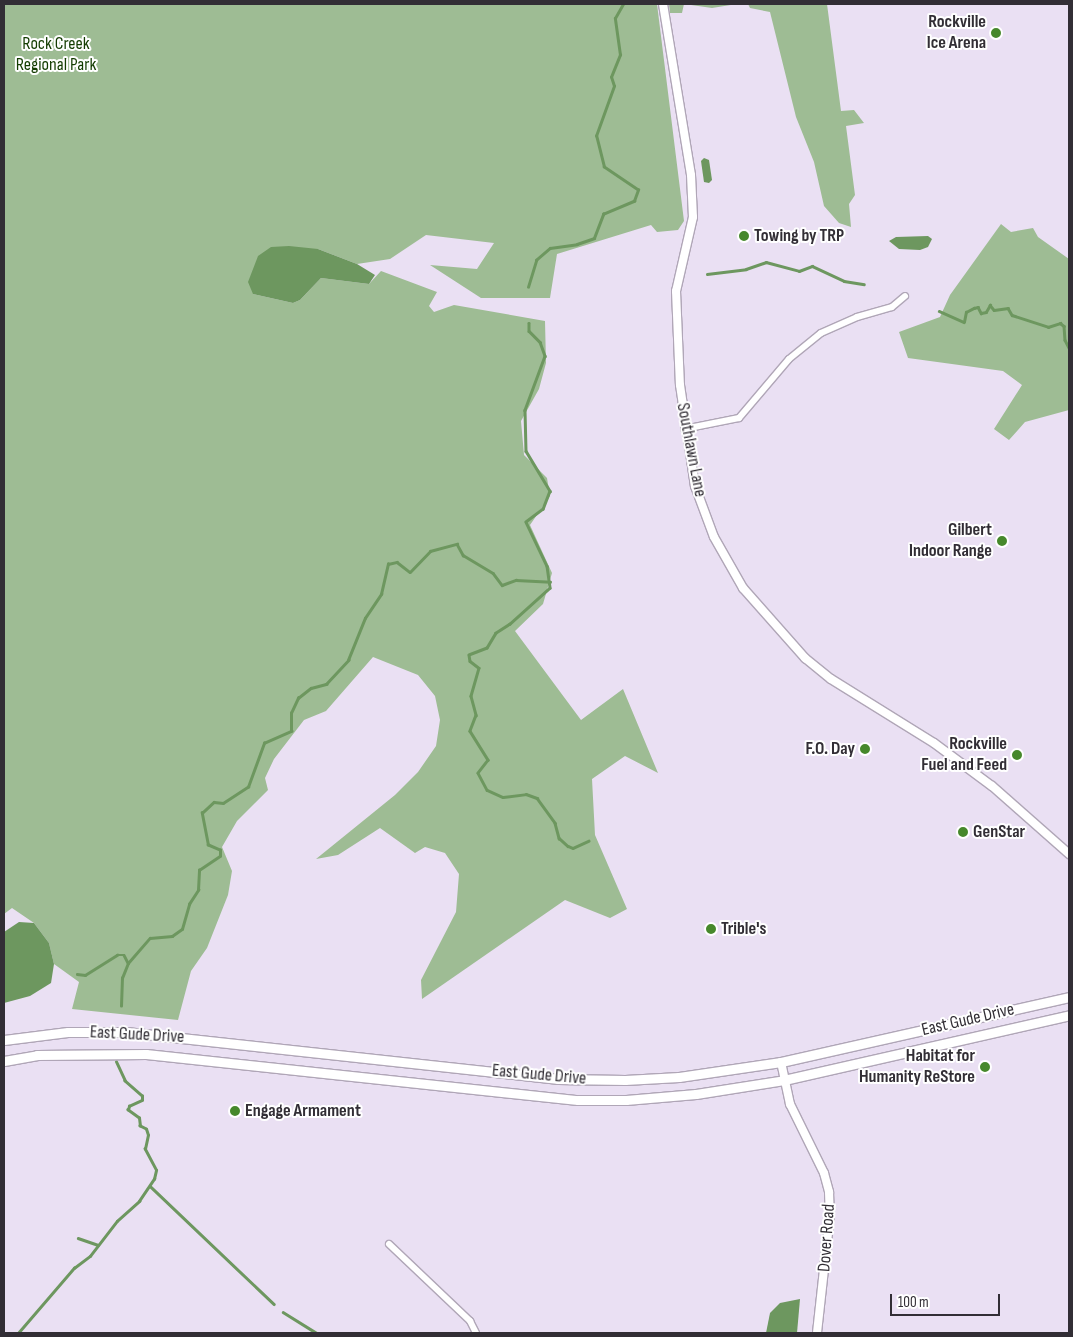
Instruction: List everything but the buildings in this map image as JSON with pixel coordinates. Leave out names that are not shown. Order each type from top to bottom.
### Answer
[{"type":"main road","name":"East Gude Drive","points":[[4,1040],[68,1032],[126,1032],[558,1079],[600,1080],[680,1077],[781,1062],[1069,996]]},
{"type":"main road","name":"East Gude Drive","points":[[4,1061],[37,1055],[146,1054],[578,1100],[668,1097],[784,1080],[1069,1015]]},
{"type":"street","name":"Southlawn Lane","points":[[663,4],[691,175],[691,235],[678,271],[676,291],[684,429],[695,486],[723,554],[743,588],[805,658],[831,679],[934,744],[992,786],[1069,854]]},
{"type":"street","points":[[684,429],[740,418],[789,359],[821,333],[856,317],[892,307],[905,296]]},
{"type":"street","name":"Dover Road","points":[[781,1062],[784,1080],[793,1109],[824,1173],[831,1202],[817,1333]]},
{"type":"street","points":[[390,1244],[470,1321],[476,1333]]},
{"type":"green space","name":"Rock Creek Regional Park","points":[[4,4],[657,4],[684,221],[678,230],[657,232],[651,225],[557,254],[550,298],[481,298],[430,265],[477,269],[494,243],[426,235],[390,259],[357,264],[318,249],[253,294],[293,303],[300,300],[321,278],[369,284],[381,271],[437,292],[429,306],[434,312],[454,305],[545,321],[546,363],[539,389],[521,421],[524,455],[547,478],[550,496],[530,525],[552,573],[543,604],[515,631],[581,720],[623,689],[658,773],[625,756],[592,779],[595,835],[627,909],[610,918],[565,900],[422,999],[421,980],[456,912],[459,874],[445,853],[425,847],[415,853],[380,828],[338,855],[316,859],[395,795],[418,772],[436,746],[440,720],[435,696],[418,675],[373,657],[326,711],[304,720],[274,759],[265,778],[268,790],[237,821],[222,847],[232,871],[228,895],[207,948],[191,971],[178,1020],[72,1009],[79,982],[54,964],[49,943],[34,923],[12,908],[4,914]]},
{"type":"green space","points":[[669,4],[684,4],[682,13],[670,13]]},
{"type":"green space","points":[[684,4],[737,4],[712,8]]},
{"type":"green space","points":[[748,4],[827,4],[841,111],[854,110],[864,123],[846,126],[855,195],[849,204],[851,227],[839,223],[824,206],[814,162],[796,117],[770,12],[750,8]]},
{"type":"green space","points":[[1001,224],[1011,232],[1033,228],[1038,237],[1069,259],[1069,410],[1025,422],[1009,440],[994,429],[1022,385],[1003,371],[908,358],[899,332],[940,317],[950,295]]},
{"type":"shaded area","points":[[704,158],[709,160],[712,180],[709,183],[704,182],[701,161]]},
{"type":"shaded area","points":[[928,236],[932,239],[928,247],[920,250],[899,249],[889,241],[896,237]]},
{"type":"shaded area","points":[[289,246],[318,249],[357,264],[375,275],[369,284],[321,278],[300,300],[293,303],[253,294],[248,282],[258,256],[271,247]]},
{"type":"shaded area","points":[[19,922],[34,923],[49,943],[54,964],[51,983],[30,996],[4,1003],[4,932]]},
{"type":"shaded area","points":[[800,1299],[797,1333],[766,1333],[770,1313],[780,1303]]},
{"type":"waterway","points":[[528,287],[536,260],[550,248],[577,244],[594,238],[603,214],[634,201],[638,190],[604,167],[596,136],[614,86],[611,77],[620,55],[615,18],[623,4]]},
{"type":"waterway","points":[[707,274],[746,269],[766,262],[799,271],[812,266],[844,281],[864,284]]},
{"type":"waterway","points":[[939,311],[964,322],[966,312],[974,308],[978,307],[981,313],[986,312],[990,305],[994,310],[1008,308],[1012,315],[1048,327],[1060,323],[1064,326],[1065,340],[1069,348]]},
{"type":"waterway","points":[[529,323],[529,331],[540,342],[545,356],[525,410],[526,451],[550,491],[543,509],[526,522],[547,566],[550,588],[510,624],[496,633],[487,648],[469,655],[470,661],[479,668],[471,696],[476,715],[470,731],[488,760],[478,773],[487,790],[503,797],[526,794],[537,798],[555,823],[559,838],[568,846],[573,848],[588,841]]},
{"type":"waterway","points":[[121,1006],[122,978],[128,963],[150,938],[172,936],[182,929],[189,904],[198,890],[199,870],[220,856],[220,850],[208,845],[202,813],[214,802],[223,803],[248,787],[264,743],[291,731],[291,713],[298,698],[311,688],[326,684],[348,660],[365,618],[381,594],[388,564],[397,562],[410,572],[430,551],[457,544],[463,555],[493,573],[502,585],[516,580],[550,582]]},
{"type":"waterway","points":[[77,974],[85,975],[117,955],[124,955],[128,963]]},
{"type":"waterway","points":[[18,1333],[74,1268],[90,1256],[117,1221],[139,1201],[154,1179],[156,1170],[145,1149],[148,1135],[146,1129],[140,1126],[139,1118],[128,1110],[129,1106],[142,1100],[142,1096],[125,1081],[116,1062]]},
{"type":"waterway","points":[[150,1186],[274,1304]]},
{"type":"waterway","points":[[78,1238],[98,1245]]},
{"type":"waterway","points":[[283,1312],[316,1333]]},
{"type":"place","name":"Rockville Ice Arena","points":[[996,33]]},
{"type":"place","name":"Towing by TRP","points":[[744,236]]},
{"type":"place","name":"Gilbert Indoor Range","points":[[1002,541]]},
{"type":"place","name":"F.O. Day","points":[[865,749]]},
{"type":"place","name":"Rockville Fuel and Feed","points":[[1017,755]]},
{"type":"place","name":"GenStar","points":[[963,832]]},
{"type":"place","name":"Trible's","points":[[711,929]]},
{"type":"place","name":"Habitat for Humanity ReStore","points":[[985,1067]]},
{"type":"place","name":"Engage Armament","points":[[235,1111]]}]
